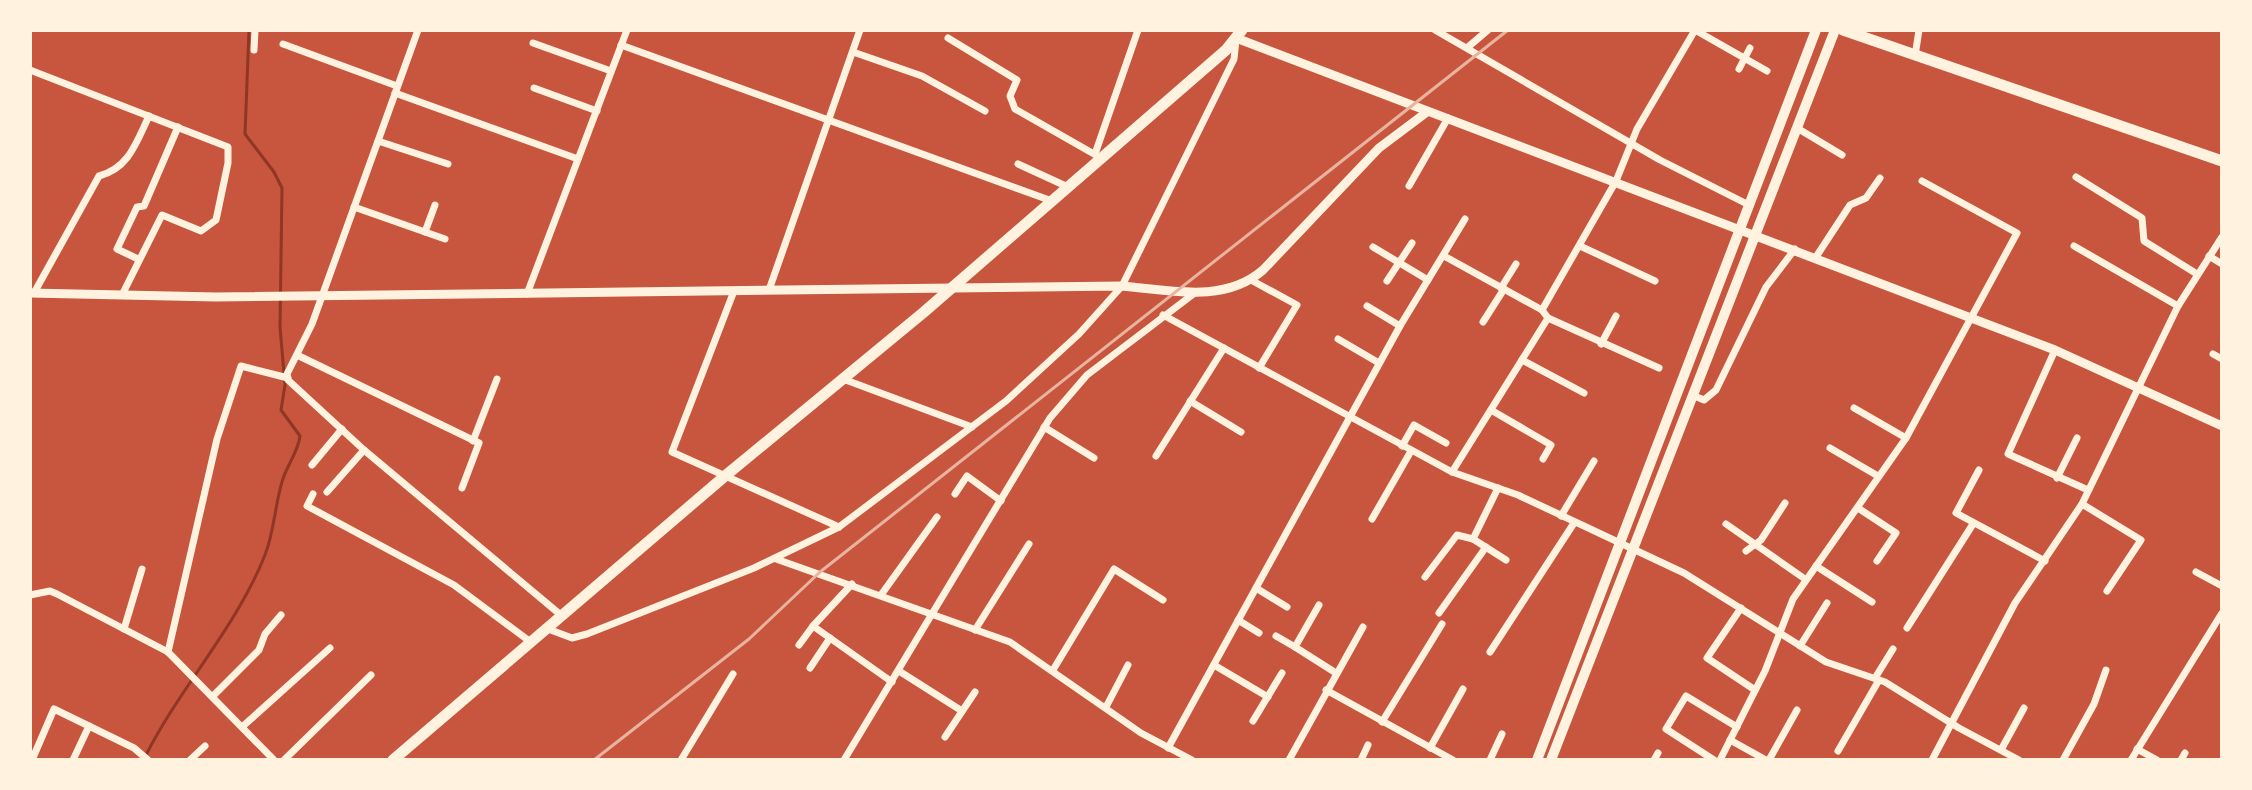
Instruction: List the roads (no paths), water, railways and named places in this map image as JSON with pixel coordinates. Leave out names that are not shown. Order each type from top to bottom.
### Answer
[{"type":"main road","points":[[1537,760],[1816,30]]},
{"type":"main road","points":[[1551,760],[1835,30]]},
{"type":"main road","points":[[1843,30],[2222,161]]},
{"type":"main road","points":[[393,760],[1052,201],[1098,156],[1239,34]]},
{"type":"street","points":[[254,50],[255,30]]},
{"type":"street","points":[[288,378],[322,296],[418,30]]},
{"type":"street","points":[[527,294],[627,30]]},
{"type":"street","points":[[769,290],[860,30]]},
{"type":"street","points":[[948,38],[1017,80],[1010,96],[1015,109],[1098,156],[1138,30]]},
{"type":"street","points":[[1435,30],[1630,143],[1749,205]]},
{"type":"street","points":[[1468,47],[1488,30]]},
{"type":"street","points":[[1542,310],[1616,181],[1630,143],[1695,30],[1767,71]]},
{"type":"street","points":[[1915,56],[1919,30]]},
{"type":"street","points":[[548,629],[572,638],[587,634],[774,559],[839,527],[972,427],[1079,334],[1122,286],[1234,59],[1239,34],[1427,112],[1616,181],[2055,350],[2139,385],[2222,426]]},
{"type":"street","points":[[533,43],[611,71]]},
{"type":"street","points":[[283,44],[578,159]]},
{"type":"street","points":[[621,45],[1052,201]]},
{"type":"street","points":[[1739,69],[1750,48]]},
{"type":"street","points":[[853,52],[922,76],[985,111]]},
{"type":"street","points":[[30,70],[228,147],[228,163],[216,220],[201,231],[144,206],[137,207],[117,249],[138,259]]},
{"type":"street","points":[[534,88],[597,111]]},
{"type":"street","points":[[149,116],[126,162],[117,172],[99,176],[32,293],[322,296],[1122,286],[1196,292],[1227,290],[1251,280],[1379,148],[1427,112]]},
{"type":"street","points":[[1409,186],[1448,118]]},
{"type":"street","points":[[144,206],[178,127]]},
{"type":"street","points":[[1797,128],[1842,155]]},
{"type":"street","points":[[378,141],[448,164]]},
{"type":"street","points":[[1018,164],[1068,187]]},
{"type":"street","points":[[2076,177],[2142,218],[2144,241],[2197,274]]},
{"type":"street","points":[[1816,257],[1850,205],[1866,198],[1880,178]]},
{"type":"street","points":[[1720,760],[1805,579],[1906,438],[2017,233],[1922,181]]},
{"type":"street","points":[[425,232],[435,205]]},
{"type":"street","points":[[354,207],[445,239]]},
{"type":"street","points":[[122,295],[162,215]]},
{"type":"street","points":[[1168,748],[1379,363],[1465,219]]},
{"type":"street","points":[[1933,760],[2015,603],[2082,504],[2178,306],[2222,237]]},
{"type":"street","points":[[1387,281],[1412,243]]},
{"type":"street","points":[[1580,246],[1655,281]]},
{"type":"street","points":[[2074,246],[2178,306]]},
{"type":"street","points":[[1373,247],[1428,280]]},
{"type":"street","points":[[1692,395],[1704,400],[1716,390],[1766,287],[1795,249]]},
{"type":"street","points":[[1444,256],[1542,310],[1548,318],[1659,368]]},
{"type":"street","points":[[2209,256],[2222,264]]},
{"type":"street","points":[[1483,322],[1516,264]]},
{"type":"street","points":[[1251,280],[1297,305],[1259,368]]},
{"type":"street","points":[[734,291],[672,452],[839,527]]},
{"type":"street","points":[[856,760],[846,757],[934,615],[1044,427],[1087,375],[1196,292]]},
{"type":"street","points":[[1367,306],[1400,326]]},
{"type":"street","points":[[1163,315],[1349,419],[1452,472],[1498,488],[1684,573],[1826,662],[1877,679],[2019,760]]},
{"type":"street","points":[[1601,344],[1616,316]]},
{"type":"street","points":[[1452,472],[1548,318]]},
{"type":"street","points":[[1338,339],[1379,363]]},
{"type":"street","points":[[1223,348],[1289,384]]},
{"type":"street","points":[[1156,456],[1223,348]]},
{"type":"street","points":[[2055,350],[2008,454],[2088,490]]},
{"type":"street","points":[[2213,354],[2222,359]]},
{"type":"street","points":[[297,355],[479,443],[462,488]]},
{"type":"street","points":[[1522,360],[1584,393]]},
{"type":"street","points":[[168,652],[217,439],[241,366],[288,378],[364,450],[562,616]]},
{"type":"street","points":[[473,441],[497,379]]},
{"type":"street","points":[[843,379],[972,427]]},
{"type":"street","points":[[1190,401],[1241,432]]},
{"type":"street","points":[[1854,408],[1906,438]]},
{"type":"street","points":[[1491,410],[1551,445],[1543,459]]},
{"type":"street","points":[[1402,446],[1414,425],[1446,443]]},
{"type":"street","points":[[1044,427],[1094,458]]},
{"type":"street","points":[[312,465],[342,429]]},
{"type":"street","points":[[2057,478],[2077,438]]},
{"type":"street","points":[[1830,448],[1878,476]]},
{"type":"street","points":[[327,492],[364,450]]},
{"type":"street","points":[[1372,519],[1411,451]]},
{"type":"street","points":[[1561,516],[1594,461]]},
{"type":"street","points":[[1979,470],[1956,513],[2045,561]]},
{"type":"street","points":[[955,494],[967,476],[1001,501]]},
{"type":"street","points":[[1473,539],[1498,488]]},
{"type":"street","points":[[313,494],[307,506],[454,585],[532,643]]},
{"type":"street","points":[[1746,551],[1761,540],[1785,503]]},
{"type":"street","points":[[2082,504],[2141,540],[2107,591]]},
{"type":"street","points":[[1858,508],[1896,533],[1877,561]]},
{"type":"street","points":[[881,595],[937,517]]},
{"type":"street","points":[[1490,652],[1574,523]]},
{"type":"street","points":[[1726,524],[1805,579]]},
{"type":"street","points":[[1907,628],[1973,524]]},
{"type":"street","points":[[1425,577],[1457,535],[1473,539],[1506,560]]},
{"type":"street","points":[[975,630],[1029,544]]},
{"type":"street","points":[[1439,613],[1486,547]]},
{"type":"street","points":[[774,559],[1010,642],[1141,733],[1192,760]]},
{"type":"street","points":[[1816,566],[1872,602]]},
{"type":"street","points":[[124,629],[142,569]]},
{"type":"street","points":[[1053,670],[1114,569],[1163,600]]},
{"type":"street","points":[[2196,572],[2222,586]]},
{"type":"street","points":[[799,645],[852,584]]},
{"type":"street","points":[[1256,588],[1287,607]]},
{"type":"street","points":[[30,595],[50,591],[168,652],[274,760]]},
{"type":"street","points":[[1800,646],[1827,603]]},
{"type":"street","points":[[1295,647],[1319,605]]},
{"type":"street","points":[[1741,608],[1707,658],[1755,690]]},
{"type":"street","points":[[2131,760],[2222,613]]},
{"type":"street","points":[[213,696],[259,650],[265,634],[281,615]]},
{"type":"street","points":[[1238,620],[1259,633]]},
{"type":"street","points":[[1382,722],[1442,624]]},
{"type":"street","points":[[813,626],[892,682]]},
{"type":"street","points":[[1289,760],[1363,627]]},
{"type":"street","points":[[1276,636],[1336,673]]},
{"type":"street","points":[[810,668],[830,638]]},
{"type":"street","points":[[242,727],[330,648]]},
{"type":"street","points":[[1838,751],[1893,649]]},
{"type":"street","points":[[1106,707],[1128,665]]},
{"type":"street","points":[[1214,665],[1268,697]]},
{"type":"street","points":[[2063,760],[2094,704],[2106,670]]},
{"type":"street","points":[[899,671],[962,711]]},
{"type":"street","points":[[1253,721],[1282,673]]},
{"type":"street","points":[[681,760],[733,674]]},
{"type":"street","points":[[284,760],[371,675]]},
{"type":"street","points":[[1430,748],[1463,689]]},
{"type":"street","points":[[1326,690],[1453,760]]},
{"type":"street","points":[[945,737],[975,692]]},
{"type":"street","points":[[1714,760],[1666,729],[1686,696],[1737,727]]},
{"type":"street","points":[[2001,750],[2024,708]]},
{"type":"street","points":[[32,760],[54,709],[145,758]]},
{"type":"street","points":[[1730,740],[1767,760],[1797,710]]},
{"type":"street","points":[[73,760],[89,726]]},
{"type":"street","points":[[1490,760],[1502,734]]},
{"type":"street","points":[[1361,760],[1368,745]]},
{"type":"street","points":[[190,760],[205,746]]},
{"type":"street","points":[[2137,749],[2157,760]]},
{"type":"waterway","points":[[145,757],[253,582],[268,546],[282,482],[300,436],[281,410],[285,385],[280,327],[282,188],[274,172],[245,134],[249,30]]},
{"type":"railway","points":[[594,760],[749,639],[820,572],[1508,30]]}]
